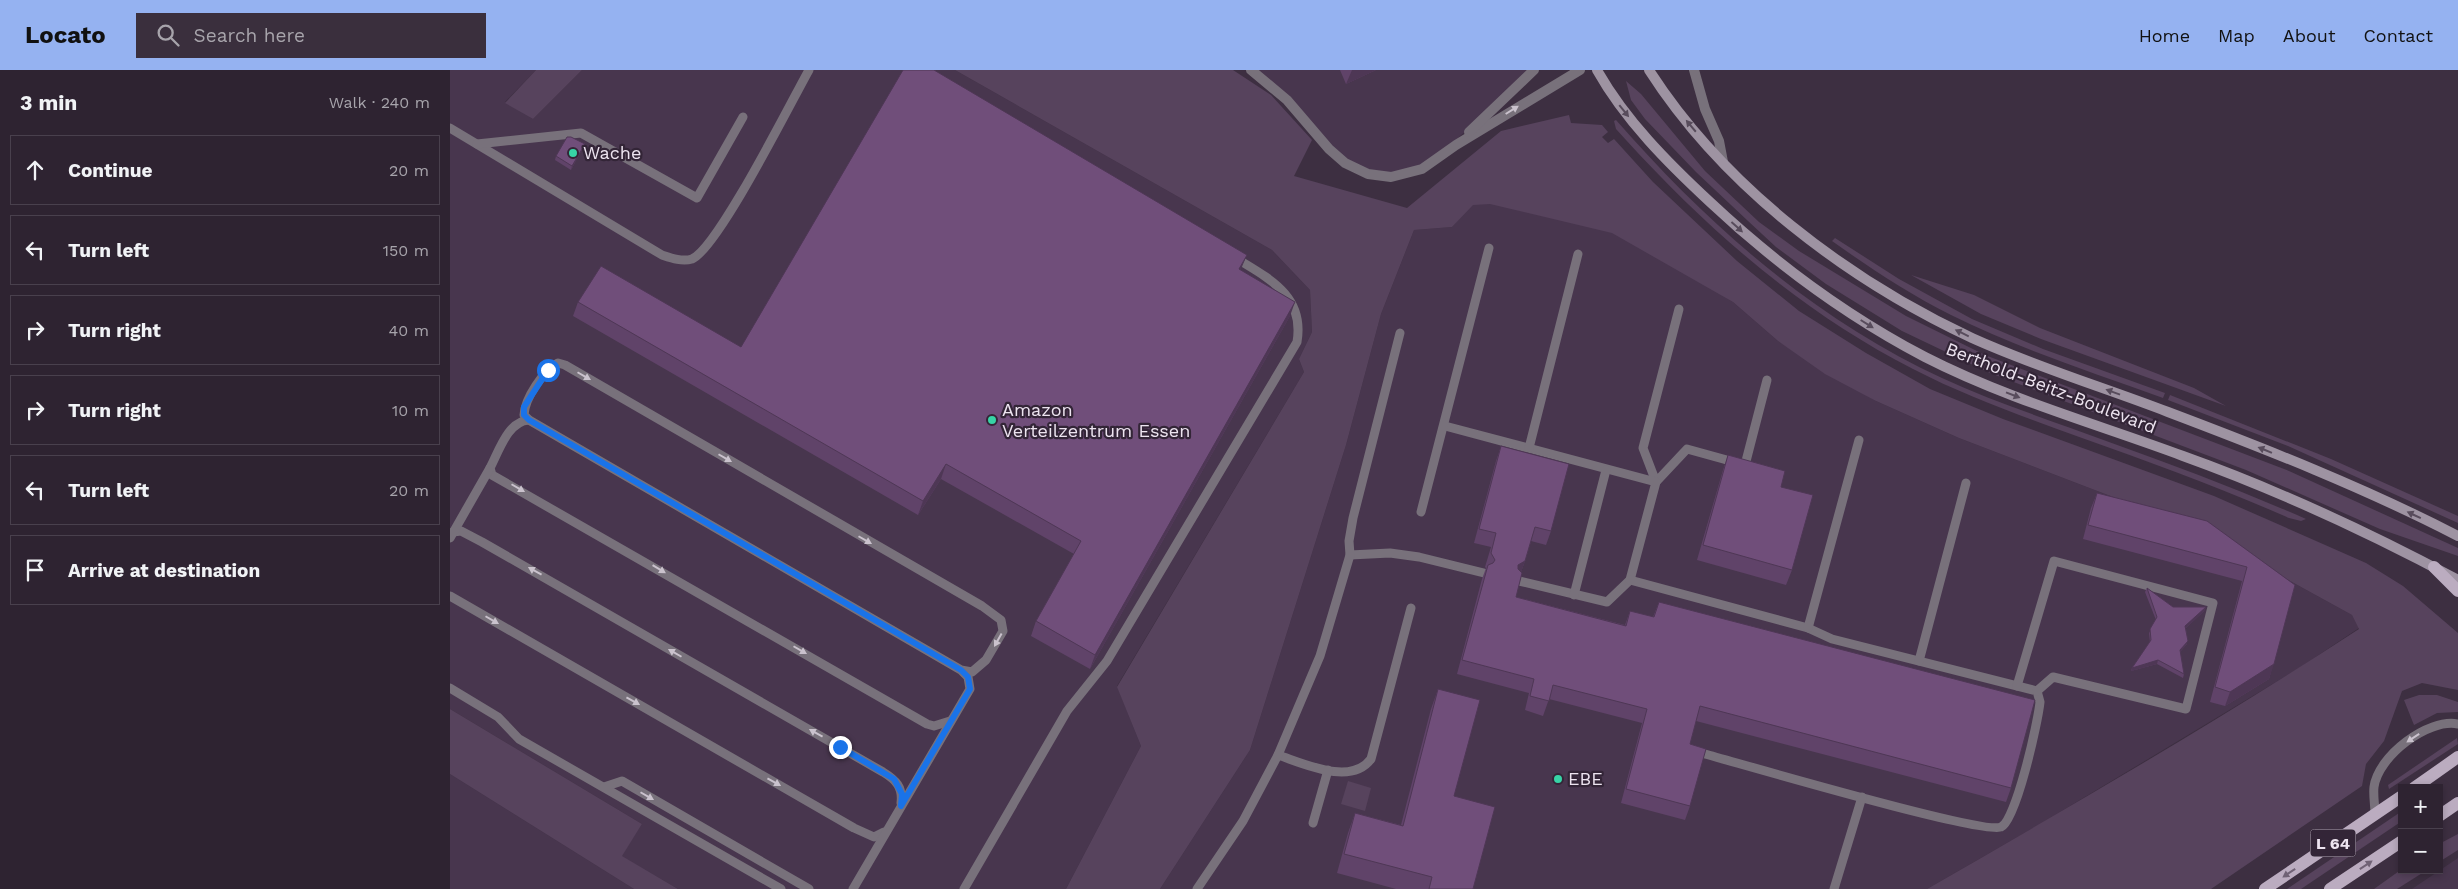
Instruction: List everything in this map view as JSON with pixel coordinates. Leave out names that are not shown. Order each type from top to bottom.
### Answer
[{"type":"main road","name":"Berthold-Beitz-Boulevard","points":[[1597,70],[1616,101],[1628,116],[1686,178],[1738,228],[1799,278],[1880,332],[1929,358],[1985,384],[2214,468],[2322,514],[2458,580]]},
{"type":"main road","name":"Berthold-Beitz-Boulevard","points":[[1649,70],[1688,123],[1736,176],[1776,212],[1828,252],[1898,299],[1945,324],[2032,363],[2212,429],[2305,466],[2458,536]]},
{"type":"main road","points":[[2434,567],[2458,591]]},
{"type":"main road","points":[[2420,784],[2458,757]]},
{"type":"main road","name":"L 64","points":[[2265,889],[2398,799]]},
{"type":"main road","points":[[2443,813],[2458,803]]},
{"type":"main road","name":"L 64","points":[[2330,889],[2398,844]]},
{"type":"street","points":[[1251,70],[1287,100],[1338,157],[1363,172],[1387,177],[1409,174],[1429,165],[1456,145],[1580,70]]},
{"type":"street","points":[[1456,145],[1534,70]]},
{"type":"street","points":[[1694,70],[1705,109],[1719,141],[1723,162]]},
{"type":"lane","points":[[450,128],[662,255],[676,260],[691,259],[701,253],[722,226],[809,70]]},
{"type":"lane","points":[[478,144],[581,133],[697,198],[743,117]]},
{"type":"lane","points":[[1421,512],[1445,426],[1489,248]]},
{"type":"lane","points":[[964,889],[1067,711],[1107,661],[1297,342],[1299,329],[1292,302],[1268,278],[1226,253]]},
{"type":"lane","points":[[1529,448],[1578,254]]},
{"type":"lane","points":[[1656,482],[1643,448],[1679,309]]},
{"type":"lane","points":[[1197,889],[1243,821],[1278,756],[1320,656],[1350,555],[1349,540],[1353,518],[1400,332]]},
{"type":"lane","points":[[853,889],[885,831],[970,689],[968,677],[961,670],[529,420],[524,415],[524,407],[548,370],[558,363],[565,365],[982,606],[1001,620],[1003,631],[986,660],[972,672],[961,670]]},
{"type":"lane","points":[[1519,581],[1607,602],[1630,580],[1656,482],[1687,449],[1745,465],[1767,380]]},
{"type":"lane","points":[[452,535],[514,426],[522,421],[529,420]]},
{"type":"lane","points":[[1445,426],[1656,482]]},
{"type":"lane","points":[[1808,628],[1859,440]]},
{"type":"lane","points":[[490,468],[492,475],[928,724],[941,725],[950,722]]},
{"type":"lane","points":[[1574,595],[1606,470]]},
{"type":"lane","points":[[1919,661],[1966,482]]},
{"type":"lane","points":[[452,535],[462,532],[482,542],[883,772],[894,779],[900,787],[902,794],[901,806]]},
{"type":"lane","points":[[1350,555],[1390,553],[1420,557],[1484,573]]},
{"type":"lane","points":[[2017,686],[2054,561],[2213,604],[2186,710],[2053,677],[2036,691]]},
{"type":"lane","points":[[1630,580],[1808,628],[1832,639],[2036,691]]},
{"type":"lane","points":[[450,596],[854,828],[874,837],[885,831]]},
{"type":"lane","points":[[1278,756],[1328,770],[1352,772],[1365,767],[1371,759],[1411,608]]},
{"type":"lane","points":[[450,688],[498,717],[519,739],[781,889]]},
{"type":"lane","points":[[1705,754],[1990,829],[2001,827],[2009,819],[2018,796],[2031,746],[2039,714],[2040,702],[2036,691]]},
{"type":"lane","points":[[2375,814],[2374,787],[2384,762],[2410,740],[2430,728],[2449,723],[2458,724]]},
{"type":"lane","points":[[1313,823],[1328,770]]},
{"type":"lane","points":[[604,787],[622,781],[808,889]]},
{"type":"lane","points":[[1834,889],[1862,796]]},
{"type":"shaded area","points":[[450,70],[536,70],[505,102],[533,119],[582,70],[955,70],[1272,250],[1310,290],[1312,332],[1299,359],[1304,372],[1117,686],[1141,746],[1066,889],[678,889],[621,856],[642,824],[450,709]]},
{"type":"shaded area","points":[[536,70],[582,70],[533,119],[505,103]]},
{"type":"shaded area","points":[[955,70],[1233,70],[1271,95],[1312,140],[1294,176],[1407,208],[1501,131],[1569,115],[1571,123],[1602,125],[1608,132],[1602,137],[1608,143],[1614,139],[1653,182],[1737,261],[1799,311],[1866,353],[1930,389],[2003,419],[2214,496],[2366,563],[2403,586],[2458,633],[2458,690],[2422,683],[2402,691],[2384,741],[2366,764],[2362,786],[2211,889],[1927,889],[2199,730],[2359,629],[2352,615],[2194,528],[1959,438],[1876,401],[1825,374],[1778,341],[1733,302],[1612,233],[1490,204],[1473,205],[1452,227],[1414,230],[1381,314],[1346,445],[1250,750],[1160,889],[1066,889],[1141,746],[1117,687],[1304,372],[1299,359],[1312,332],[1310,290],[1272,250]]},
{"type":"shaded area","points":[[1251,70],[1531,70],[1508,99],[1461,135],[1437,161],[1377,178],[1351,169]]},
{"type":"shaded area","points":[[1626,81],[1641,94],[1705,171],[1759,222],[1799,251],[1906,316],[1985,355],[2289,471],[2458,548],[2458,556],[2380,529],[2246,470],[1990,373],[1902,331],[1826,284],[1776,247],[1696,172],[1645,119],[1631,100]]},
{"type":"shaded area","points":[[1616,120],[1651,159],[1726,232],[1807,298],[1850,328],[1895,354],[1983,396],[2184,470],[2306,519],[2301,521],[2289,518],[2186,476],[1996,406],[1954,389],[1872,347],[1796,296],[1724,238],[1626,140],[1616,129],[1614,121]]},
{"type":"shaded area","name":"EBE","points":[[1507,158],[1733,302],[1778,341],[1876,401],[1959,438],[2194,528],[2352,615],[2359,628],[2296,670],[2035,827],[1927,889],[1160,889],[1250,750],[1346,445],[1381,314],[1414,230],[1452,227]]},
{"type":"shaded area","points":[[1835,238],[1899,279],[1972,319],[2043,349],[2165,393],[2163,398],[2003,339],[1951,315],[1875,271],[1832,241]]},
{"type":"shaded area","points":[[1911,275],[1974,295],[2040,328],[2194,388],[2226,406],[2041,339],[1981,314]]},
{"type":"shaded area","points":[[2170,395],[2331,459],[2458,516],[2458,523],[2288,446],[2168,400]]},
{"type":"shaded area","points":[[2419,695],[2437,695],[2458,702],[2458,712],[2437,713],[2414,725],[2404,700]]},
{"type":"shaded area","points":[[450,709],[642,824],[622,856],[678,889],[634,889],[450,774]]},
{"type":"shaded area","points":[[2457,738],[2458,744],[2389,789],[2388,785]]},
{"type":"shaded area","points":[[450,774],[634,889],[450,889]]},
{"type":"shaded area","points":[[1348,781],[1371,788],[1365,811],[1341,804]]},
{"type":"shaded area","points":[[2398,814],[2398,824],[2301,889],[2287,889]]},
{"type":"shaded area","points":[[2458,834],[2458,850],[2443,859],[2443,842]]},
{"type":"shaded area","points":[[2458,858],[2458,889],[2412,889],[2434,874],[2443,874],[2443,868]]},
{"type":"shaded area","points":[[2398,872],[2398,874],[2421,874],[2397,889],[2374,889]]},
{"type":"building","name":"Amazon Verteilzentrum Essen","points":[[903,70],[934,70],[1247,255],[1239,269],[1295,302],[1095,655],[1036,621],[1081,541],[946,464],[923,501],[578,302],[601,266],[741,347]]},
{"type":"building","name":"Wache","points":[[567,137],[585,144],[572,166],[556,156]]},
{"type":"building","points":[[1501,446],[1569,464],[1551,531],[1535,527],[1525,561],[1518,565],[1518,569],[1522,573],[1516,597],[1626,626],[1630,611],[1654,617],[1659,602],[2035,700],[2011,788],[1700,706],[1690,744],[1706,749],[1690,806],[1626,789],[1647,709],[1553,685],[1549,701],[1530,696],[1534,679],[1462,660],[1488,565],[1495,560],[1491,553],[1496,533],[1479,529]]},
{"type":"building","points":[[1728,455],[1785,471],[1781,487],[1813,495],[1792,570],[1703,545]]},
{"type":"building","points":[[2097,493],[2207,521],[2295,585],[2274,664],[2230,692],[2215,687],[2247,567],[2088,525]]},
{"type":"building","points":[[2147,588],[2173,607],[2206,607],[2185,626],[2188,641],[2180,650],[2184,674],[2158,660],[2132,668],[2151,640],[2150,629],[2157,617]]},
{"type":"building","points":[[1438,689],[1480,700],[1454,796],[1495,807],[1473,889],[1429,889],[1432,877],[1344,854],[1355,813],[1403,826]]},
{"type":"place","name":"Wache","points":[[573,153]]},
{"type":"place","name":"Amazon Verteilzentrum Essen","points":[[992,420]]},
{"type":"place","name":"EBE","points":[[1558,779]]},
{"type":"route","points":[[548,370],[524,407],[524,415],[529,420],[834,595],[961,670],[968,677],[970,689],[965,694],[901,806],[902,794],[900,787],[894,779],[840,747]]}]
